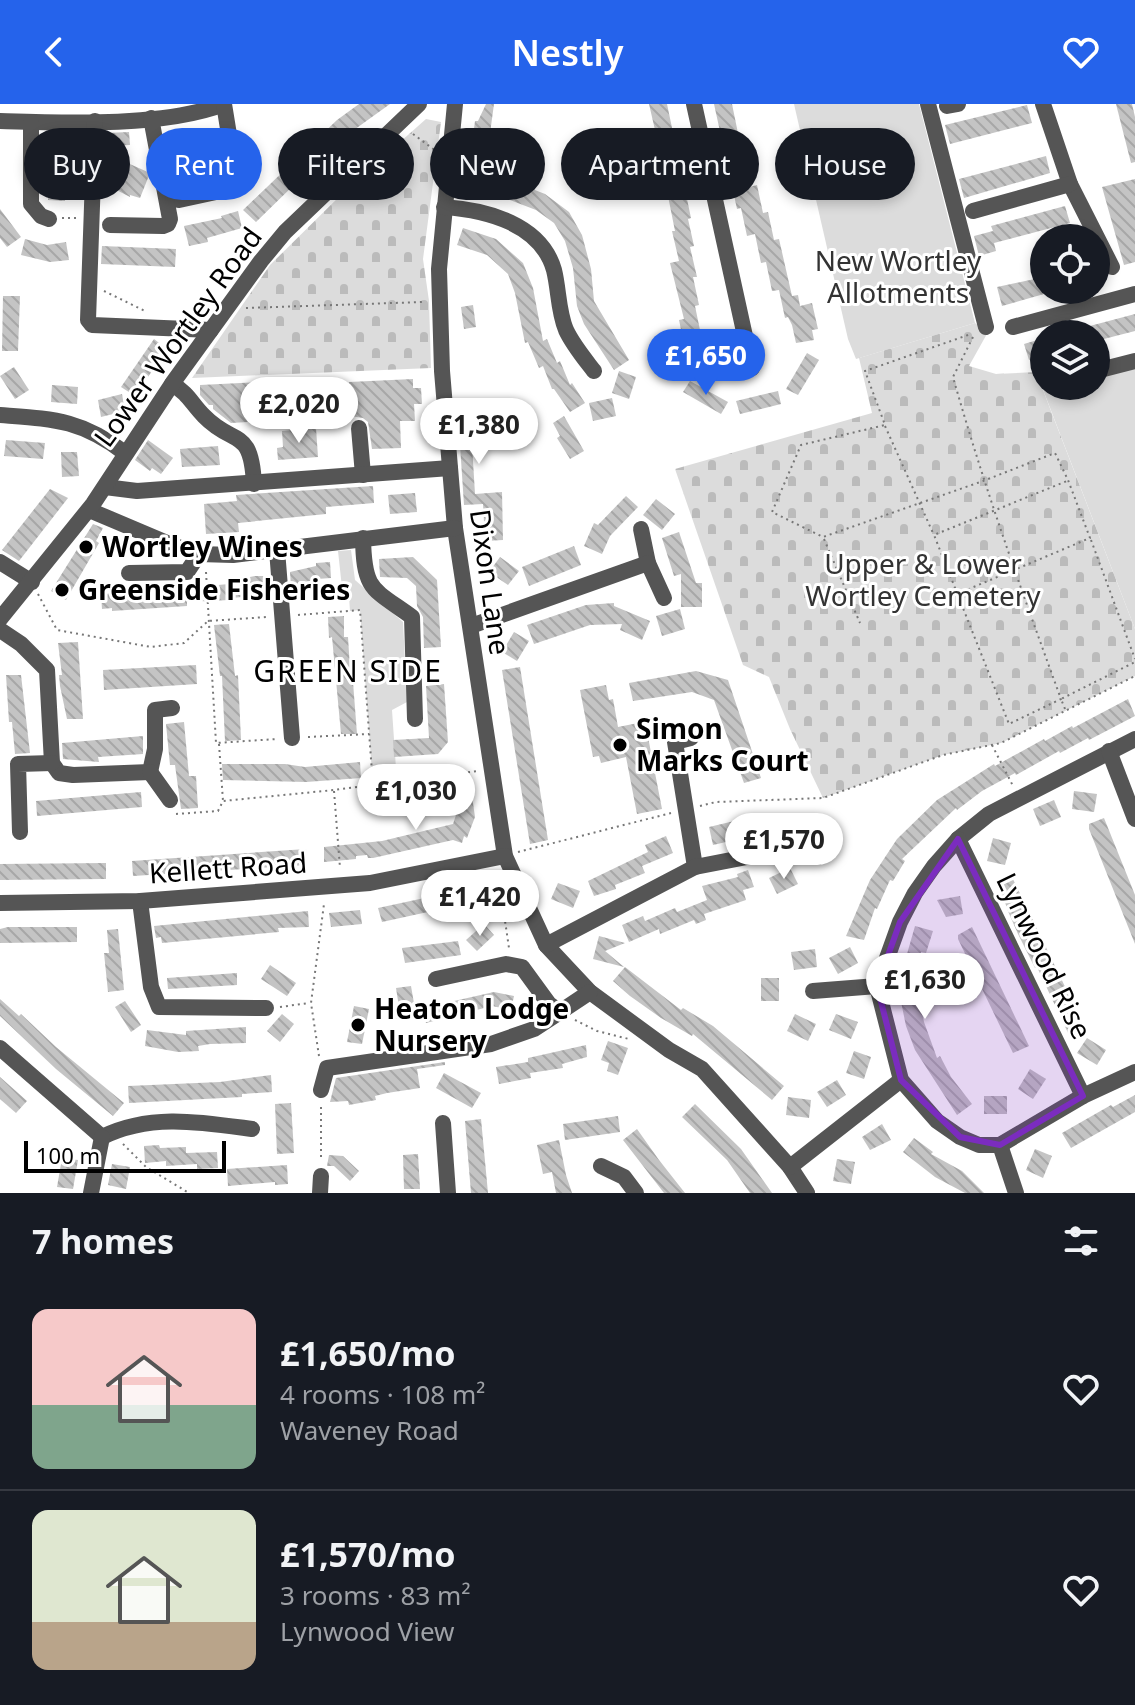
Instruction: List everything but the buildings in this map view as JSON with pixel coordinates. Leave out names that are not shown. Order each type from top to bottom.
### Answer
[{"type":"street","points":[[0,121],[151,118],[200,113],[224,104],[228,128]]},
{"type":"street","name":"Lower Wortley Road","points":[[0,619],[89,510],[172,384],[285,232],[419,104]]},
{"type":"street","name":"Dixon Lane","points":[[453,128],[455,104]]},
{"type":"street","points":[[694,104],[752,368]]},
{"type":"street","points":[[928,104],[986,327]]},
{"type":"street","points":[[1043,104],[1070,184],[1112,267]]},
{"type":"street","points":[[110,225],[163,226],[170,219],[151,118]]},
{"type":"street","points":[[95,121],[88,320],[92,325],[211,330]]},
{"type":"street","points":[[31,122],[31,204],[41,216],[49,219]]},
{"type":"street","points":[[973,211],[1070,184]]},
{"type":"street","name":"Dixon Lane","points":[[445,200],[439,269],[442,371],[455,528],[491,769],[500,857],[546,945],[590,992],[669,1050],[702,1069],[790,1167],[807,1193]]},
{"type":"street","points":[[444,207],[469,208],[500,218],[544,245],[554,270],[559,308],[567,332],[594,371]]},
{"type":"street","points":[[1013,327],[1135,294]]},
{"type":"street","points":[[1110,367],[1135,361]]},
{"type":"street","points":[[172,384],[189,395],[201,414],[213,425],[243,442],[252,458],[254,484]]},
{"type":"street","points":[[0,415],[60,419],[88,429],[125,453]]},
{"type":"street","points":[[359,428],[363,475]]},
{"type":"street","points":[[105,487],[137,491],[450,468]]},
{"type":"street","points":[[89,510],[172,545],[202,554],[233,555],[455,528]]},
{"type":"street","points":[[641,529],[648,563],[664,598]]},
{"type":"street","points":[[363,538],[364,571],[373,589],[412,617],[415,719]]},
{"type":"street","points":[[277,550],[292,738]]},
{"type":"street","points":[[129,573],[187,572],[202,554]]},
{"type":"street","points":[[0,562],[32,582]]},
{"type":"street","points":[[471,626],[648,563]]},
{"type":"street","points":[[0,630],[21,644],[47,670],[52,763],[59,773],[150,772]]},
{"type":"street","points":[[170,800],[150,772],[155,749],[155,710],[172,708]]},
{"type":"street","points":[[691,738],[675,742],[695,867]]},
{"type":"street","points":[[1135,739],[989,814],[958,839],[915,893],[900,922],[877,986],[901,1080],[937,1121],[960,1137],[979,1145],[1000,1145],[1083,1096],[1135,1072]]},
{"type":"street","points":[[1109,751],[1135,819]]},
{"type":"street","points":[[20,832],[18,764],[52,763]]},
{"type":"street","name":"Lynwood Rise","points":[[958,839],[1083,1096]]},
{"type":"street","points":[[546,945],[695,867],[767,853]]},
{"type":"street","name":"Kellett Road","points":[[0,903],[140,901],[370,883],[500,857]]},
{"type":"street","points":[[140,901],[151,987],[159,1007],[266,1008]]},
{"type":"street","points":[[436,979],[506,964],[517,966],[549,1004],[560,1012]]},
{"type":"street","points":[[813,991],[877,986]]},
{"type":"street","points":[[322,1084],[327,1068],[491,1044],[534,1029],[590,992]]},
{"type":"street","points":[[0,1048],[106,1134]]},
{"type":"street","points":[[790,1167],[901,1080]]},
{"type":"street","points":[[106,1134],[131,1124],[183,1120],[252,1129]]},
{"type":"street","points":[[443,1123],[448,1193]]},
{"type":"street","points":[[91,1193],[106,1134]]},
{"type":"street","points":[[1000,1145],[1016,1193]]},
{"type":"street","points":[[601,1166],[624,1177],[636,1193]]},
{"type":"path","points":[[399,123],[430,147]]},
{"type":"path","points":[[49,219],[91,217]]},
{"type":"path","points":[[89,283],[152,315]]},
{"type":"path","points":[[226,309],[440,301]]},
{"type":"path","points":[[823,537],[920,503],[983,481],[1055,453],[1068,480],[1135,661],[1061,699],[1009,724],[934,535],[920,503],[885,425],[865,371],[976,332],[953,377],[983,481],[1014,571],[1061,699],[1066,710]]},
{"type":"path","points":[[860,623],[823,537],[772,512],[801,445],[885,425]]},
{"type":"path","points":[[934,535],[1068,480]]},
{"type":"path","points":[[957,594],[1090,538]]},
{"type":"path","points":[[170,800],[169,815],[218,811],[223,801],[202,554]]},
{"type":"path","points":[[32,582],[57,630],[151,647],[184,643],[208,621],[360,610],[373,786]]},
{"type":"path","points":[[517,966],[500,857],[716,802],[823,798],[943,755],[1001,743],[1135,676]]},
{"type":"path","points":[[219,743],[369,734]]},
{"type":"path","points":[[992,745],[1020,797]]},
{"type":"path","points":[[223,801],[373,786],[491,769]]},
{"type":"path","points":[[321,1185],[322,1084],[311,1003],[334,886],[334,790]]},
{"type":"path","points":[[266,1008],[311,1003]]},
{"type":"path","points":[[560,1012],[597,1031],[640,1042]]},
{"type":"path","points":[[106,1134],[146,1167],[189,1193]]},
{"type":"highlighted area","points":[[958,839],[1083,1096],[1000,1145],[960,1137],[901,1080],[877,986],[900,922]]},
{"type":"green space","name":"New Wortley Allotments","points":[[794,104],[919,104],[975,323],[856,359],[848,339],[816,200],[915,200],[915,128],[800,128]]},
{"type":"green space","points":[[426,119],[441,122],[440,128],[430,128],[431,200],[423,259],[429,301],[431,368],[192,378],[270,265],[336,200],[414,200],[414,130]]},
{"type":"green space","name":"Upper & Lower Wortley Cemetery","points":[[975,323],[988,332],[969,366],[996,374],[1030,372],[1030,400],[1047,400],[1135,629],[1135,676],[1001,743],[943,755],[823,798],[769,677],[743,665],[675,469],[872,413],[859,358]]},
{"type":"green space","points":[[1135,364],[1135,629],[1047,400],[1110,400],[1110,370]]},
{"type":"green space","points":[[351,550],[355,580],[403,622],[407,702],[392,710],[397,783],[373,786],[360,610],[350,611],[349,597],[343,597],[338,551]]},
{"type":"place","name":"Wortley Wines","points":[[86,547]]},
{"type":"place","name":"Greenside Fisheries","points":[[62,590]]},
{"type":"place","name":"Simon Marks Court","points":[[620,745]]},
{"type":"place","name":"Heaton Lodge Nursery","points":[[358,1025]]},
{"type":"district","name":"GREEN SIDE","points":[[348,672]]}]
